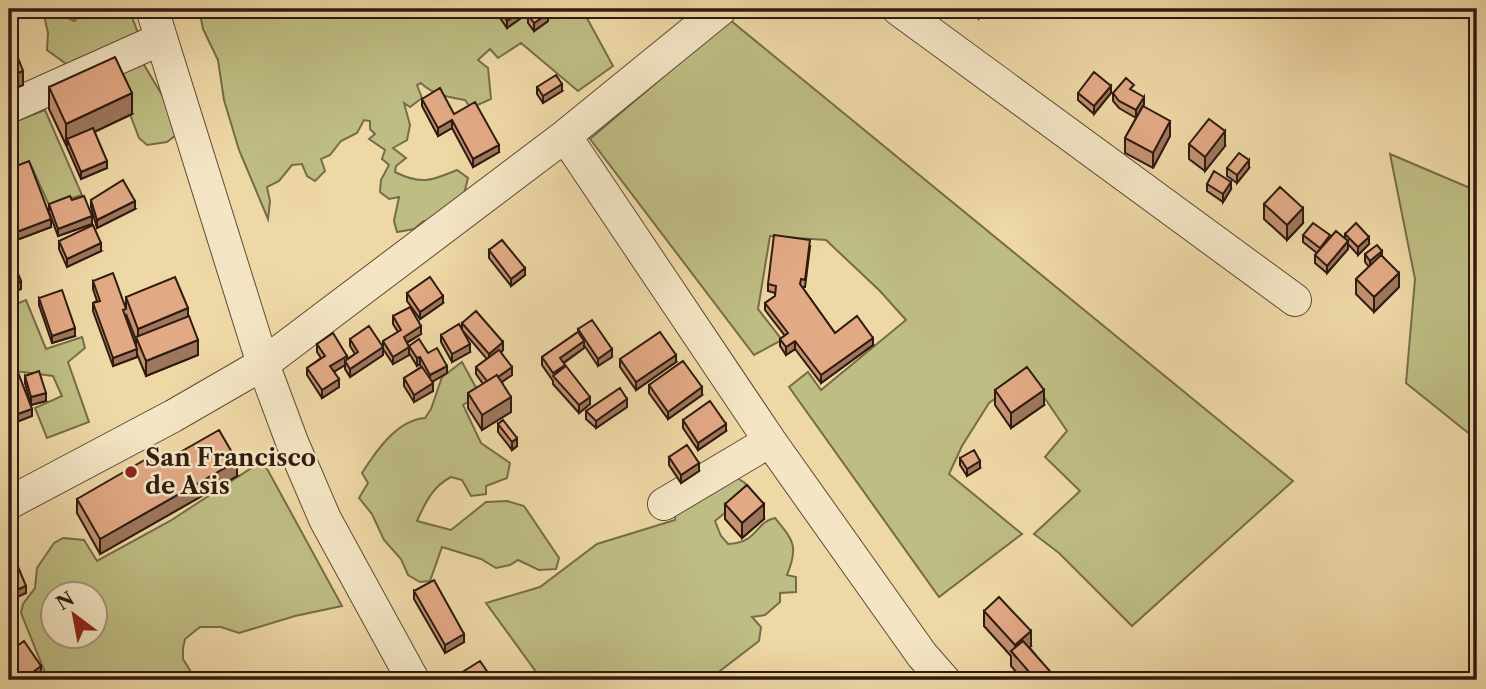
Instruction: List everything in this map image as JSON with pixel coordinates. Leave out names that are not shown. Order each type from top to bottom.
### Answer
[{"type":"street","points":[[152,9],[263,364],[292,442],[325,519],[413,680]]},
{"type":"street","points":[[9,503],[173,416],[263,364],[565,136],[721,9]]},
{"type":"street","points":[[898,9],[1295,300]]},
{"type":"street","points":[[9,107],[161,39]]},
{"type":"street","points":[[565,136],[770,441],[922,655],[944,680]]},
{"type":"street","points":[[664,504],[770,441]]},
{"type":"shaded area","points":[[58,9],[70,11],[68,18],[74,21],[84,9],[129,9],[142,44],[140,58],[171,110],[176,135],[167,142],[147,145],[139,138],[128,109],[47,50],[48,33],[44,15]]},
{"type":"shaded area","points":[[199,9],[582,9],[613,66],[578,91],[521,43],[498,58],[490,49],[478,60],[488,68],[491,99],[471,108],[465,100],[436,93],[421,83],[417,85],[422,98],[410,107],[404,103],[410,125],[407,140],[393,148],[406,158],[396,166],[395,172],[412,179],[426,180],[457,170],[468,178],[464,194],[455,199],[461,207],[429,227],[424,221],[414,229],[397,232],[394,221],[399,197],[389,199],[380,192],[381,180],[389,165],[382,159],[385,150],[369,139],[375,134],[370,129],[370,121],[364,120],[357,133],[341,141],[330,155],[321,159],[325,171],[315,181],[307,176],[302,164],[292,165],[279,181],[267,187],[270,201],[268,219],[239,150],[224,100],[218,60],[203,29]]},
{"type":"shaded area","points":[[730,20],[1293,481],[1132,626],[1059,553],[1034,534],[1080,491],[1045,457],[1067,431],[1029,375],[989,403],[962,446],[949,474],[1022,534],[939,597],[789,387],[808,372],[821,390],[906,320],[880,291],[826,240],[770,236],[758,309],[782,340],[754,355],[590,139]]},
{"type":"shaded area","points":[[45,110],[82,195],[49,205],[30,163],[9,172],[9,124]]},
{"type":"shaded area","points":[[1390,154],[1477,191],[1477,440],[1406,383],[1415,279]]},
{"type":"shaded area","points":[[26,300],[46,349],[82,337],[85,348],[68,362],[89,422],[47,438],[35,408],[62,396],[53,376],[15,371],[9,373],[9,307]]},
{"type":"shaded area","points":[[462,362],[480,395],[463,405],[481,443],[510,463],[507,478],[486,486],[486,494],[471,496],[462,480],[451,477],[434,490],[417,521],[451,530],[486,502],[507,501],[524,506],[559,558],[556,569],[539,570],[518,560],[496,568],[481,559],[442,547],[430,581],[420,582],[408,575],[401,559],[384,540],[372,514],[359,498],[368,483],[362,473],[374,455],[396,430],[405,424],[425,418],[442,377]]},
{"type":"shaded area","points":[[259,463],[265,465],[342,606],[295,616],[239,633],[221,627],[200,627],[185,639],[183,648],[183,659],[196,680],[48,680],[21,613],[23,604],[35,588],[37,568],[54,543],[63,538],[84,540],[97,561],[170,521]]},
{"type":"shaded area","points":[[734,476],[745,483],[748,489],[743,498],[715,521],[721,536],[728,544],[738,543],[751,536],[768,520],[775,518],[790,538],[793,550],[787,575],[796,577],[796,592],[780,593],[780,602],[765,615],[752,617],[761,627],[759,641],[712,677],[703,680],[542,680],[486,603],[540,587],[597,544],[675,520],[677,499]]},
{"type":"building","points":[[499,9],[520,9],[521,11],[507,21]]},
{"type":"building","points":[[538,9],[545,9],[548,14],[534,23],[528,15]]},
{"type":"building","points":[[9,35],[23,71],[9,76]]},
{"type":"building","points":[[115,57],[132,93],[66,124],[49,87]]},
{"type":"building","points":[[1094,72],[1111,86],[1094,106],[1078,93]]},
{"type":"building","points":[[556,75],[562,84],[543,96],[537,87]]},
{"type":"building","points":[[1126,78],[1134,85],[1130,89],[1144,97],[1136,110],[1119,101],[1113,93]]},
{"type":"building","points":[[440,88],[454,114],[475,102],[499,145],[473,159],[452,120],[438,128],[422,99]]},
{"type":"building","points":[[1143,106],[1170,121],[1153,153],[1125,138]]},
{"type":"building","points":[[1209,119],[1225,131],[1205,157],[1189,144]]},
{"type":"building","points":[[93,128],[107,161],[81,172],[67,139]]},
{"type":"building","points":[[1239,153],[1249,160],[1237,175],[1227,168]]},
{"type":"building","points":[[29,161],[51,219],[14,233],[9,220],[9,169]]},
{"type":"building","points":[[1214,171],[1231,182],[1223,194],[1207,184]]},
{"type":"building","points":[[123,180],[135,201],[97,220],[91,200]]},
{"type":"building","points":[[1280,187],[1303,208],[1287,225],[1264,204]]},
{"type":"building","points":[[70,196],[72,200],[84,196],[92,216],[58,229],[49,204]]},
{"type":"building","points":[[1313,223],[1330,235],[1320,248],[1303,235]]},
{"type":"building","points":[[1356,223],[1369,237],[1358,247],[1345,234]]},
{"type":"building","points":[[93,225],[101,243],[67,259],[59,241]]},
{"type":"building","points":[[1336,231],[1348,241],[1327,266],[1315,255]]},
{"type":"building","points":[[774,235],[810,240],[805,280],[801,279],[800,284],[835,333],[857,316],[873,338],[821,375],[795,341],[786,347],[780,339],[788,333],[765,303],[775,296],[776,286],[768,284]]},
{"type":"building","points":[[502,240],[525,268],[511,279],[489,250]]},
{"type":"building","points":[[1377,245],[1382,251],[1370,261],[1365,254]]},
{"type":"building","points":[[9,251],[21,281],[9,286]]},
{"type":"building","points":[[1381,255],[1399,273],[1374,297],[1356,279]]},
{"type":"building","points":[[113,273],[137,349],[113,358],[93,303],[100,301],[93,281]]},
{"type":"building","points":[[175,277],[188,308],[138,329],[126,297]]},
{"type":"building","points":[[430,277],[443,296],[420,312],[407,293]]},
{"type":"building","points":[[62,290],[75,328],[52,336],[39,298]]},
{"type":"building","points":[[410,307],[421,326],[404,337],[409,347],[393,357],[383,341],[401,330],[393,316]]},
{"type":"building","points":[[476,311],[503,342],[489,354],[462,323]]},
{"type":"building","points":[[189,316],[198,340],[146,361],[136,337]]},
{"type":"building","points":[[592,320],[612,349],[598,359],[578,329]]},
{"type":"building","points":[[459,324],[470,344],[452,354],[441,335]]},
{"type":"building","points":[[369,326],[383,347],[350,369],[345,361],[358,352],[350,339]]},
{"type":"building","points":[[578,332],[584,341],[560,358],[565,365],[553,373],[542,357]]},
{"type":"building","points":[[660,332],[676,355],[636,382],[620,359]]},
{"type":"building","points":[[333,333],[347,356],[330,366],[339,379],[322,390],[307,368],[325,356],[317,344]]},
{"type":"building","points":[[419,339],[428,353],[437,348],[447,366],[430,375],[420,357],[417,358],[409,346]]},
{"type":"building","points":[[499,350],[512,367],[487,381],[476,367]]},
{"type":"building","points":[[683,361],[702,387],[668,412],[649,385]]},
{"type":"building","points":[[14,362],[32,409],[9,417],[9,364]]},
{"type":"building","points":[[566,366],[590,397],[579,405],[553,376]]},
{"type":"building","points":[[422,367],[433,383],[414,395],[404,378]]},
{"type":"building","points":[[1027,367],[1044,390],[1011,413],[995,390]]},
{"type":"building","points":[[39,371],[46,393],[31,397],[25,376]]},
{"type":"building","points":[[497,375],[511,397],[482,415],[468,393]]},
{"type":"building","points":[[620,388],[627,399],[596,421],[586,411]]},
{"type":"building","points":[[710,401],[726,424],[698,443],[683,420]]},
{"type":"building","points":[[503,420],[517,438],[512,442],[498,424]]},
{"type":"building","points":[[219,430],[237,461],[100,539],[77,499],[148,458],[154,467]]},
{"type":"building","points":[[687,445],[699,463],[681,475],[669,457]]},
{"type":"building","points":[[974,450],[980,461],[967,469],[960,458]]},
{"type":"building","points":[[747,485],[764,504],[742,523],[725,504]]},
{"type":"building","points":[[16,562],[26,586],[9,593],[9,565]]},
{"type":"building","points":[[434,580],[464,634],[445,645],[414,591]]},
{"type":"building","points":[[999,597],[1031,631],[1015,645],[984,611]]},
{"type":"building","points":[[24,641],[41,666],[22,680],[9,680],[9,652]]},
{"type":"building","points":[[1023,641],[1056,678],[1054,680],[1036,680],[1011,651]]},
{"type":"building","points":[[480,661],[493,680],[459,680],[456,676]]},
{"type":"place","name":"San Francisco de Asis","points":[[131,472]]}]
